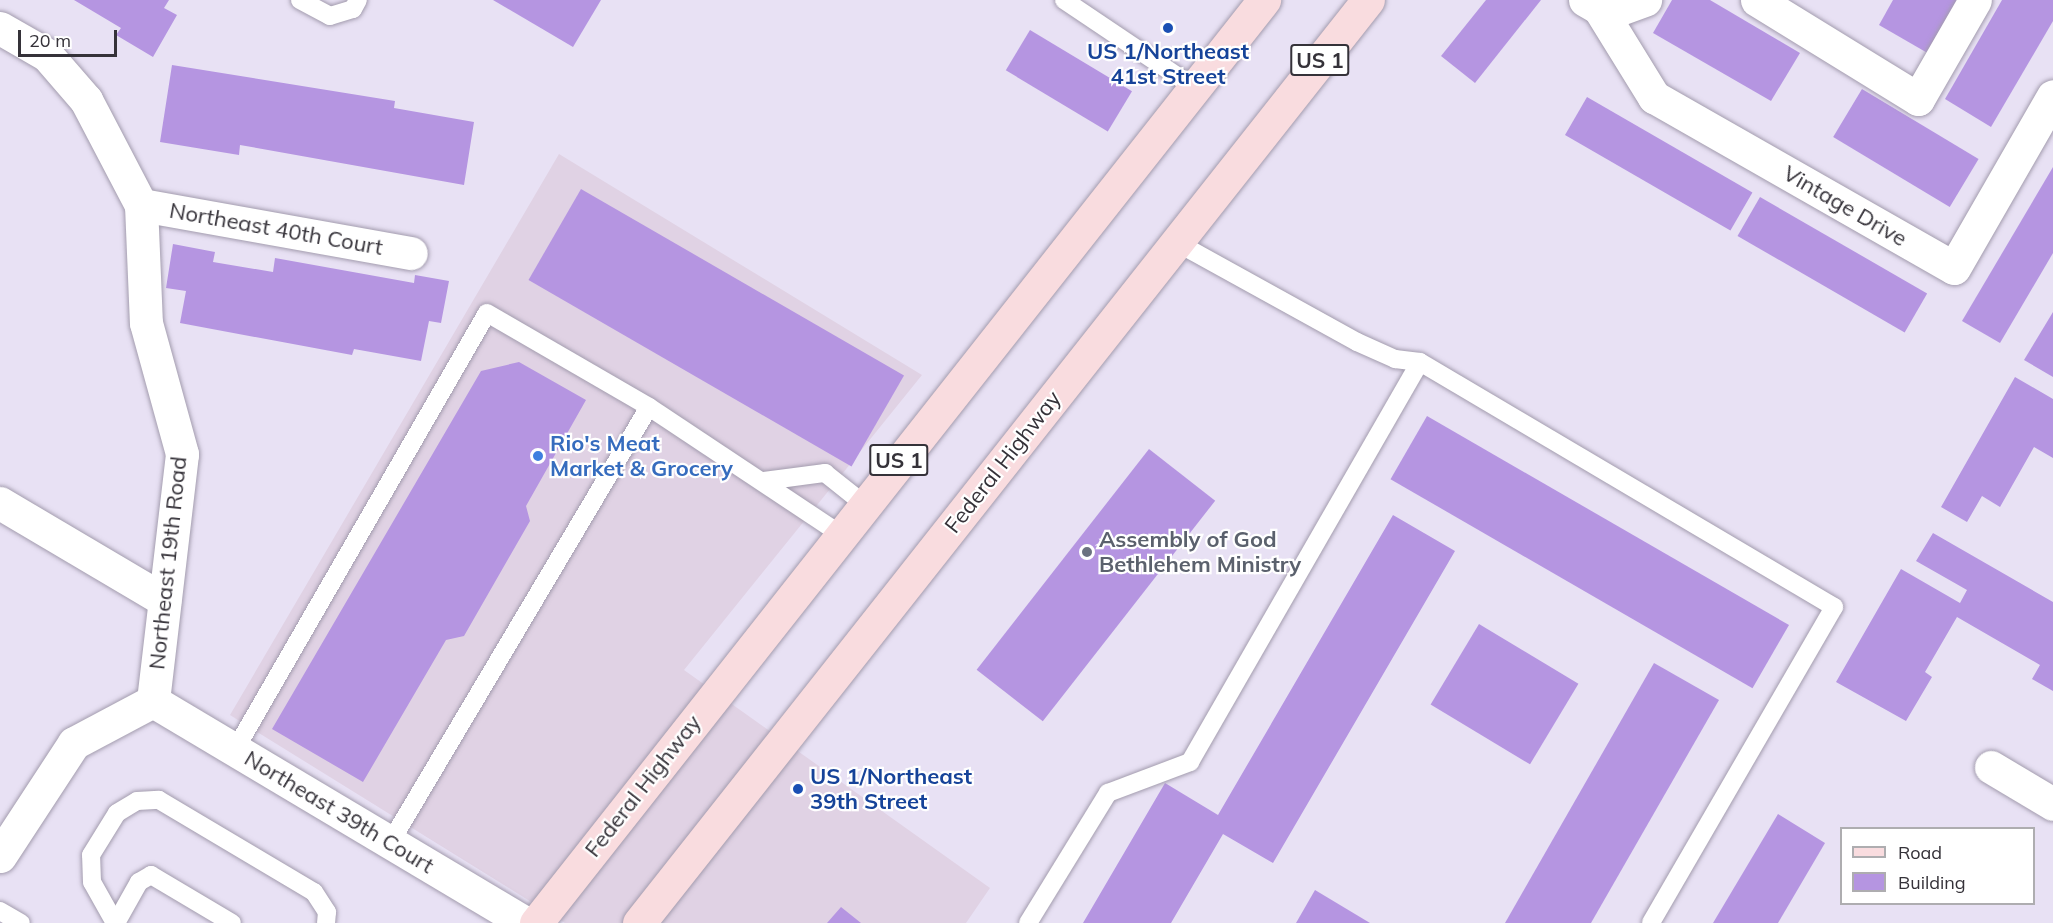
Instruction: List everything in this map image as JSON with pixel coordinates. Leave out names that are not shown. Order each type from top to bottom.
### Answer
[{"type":"main road","name":"Federal Highway","points":[[536,923],[840,534],[1264,0]]},
{"type":"main road","name":"Federal Highway","points":[[639,923],[1368,0]]},
{"type":"street","points":[[1592,4],[1617,10],[1645,0]]},
{"type":"street","points":[[1757,0],[1918,99],[1975,0]]},
{"type":"street","name":"Vintage Drive","points":[[1592,4],[1654,97],[1954,268],[2053,96]]},
{"type":"street","points":[[0,28],[47,55],[86,100],[141,205]]},
{"type":"street","name":"Northeast 40th Court","points":[[141,205],[411,253]]},
{"type":"street","name":"Northeast 19th Road","points":[[0,856],[74,743],[153,701],[182,454],[146,323],[141,205]]},
{"type":"street","points":[[0,503],[164,600]]},
{"type":"street","name":"Northeast 39th Court","points":[[153,701],[525,923]]},
{"type":"street","points":[[1991,768],[2053,804]]},
{"type":"lane","points":[[300,0],[330,16],[353,9],[358,0]]},
{"type":"lane","points":[[1064,0],[1195,88]]},
{"type":"lane","points":[[1176,242],[1357,342],[1395,359],[1420,362],[1834,607],[1651,923]]},
{"type":"lane","points":[[235,750],[487,313],[649,407],[840,534]]},
{"type":"lane","points":[[1028,923],[1107,793],[1190,762],[1420,362]]},
{"type":"lane","points":[[390,843],[649,407]]},
{"type":"lane","points":[[764,482],[825,473],[864,504]]},
{"type":"lane","points":[[116,923],[92,882],[91,855],[117,813],[137,801],[159,800],[314,892],[327,912],[326,923]]},
{"type":"lane","points":[[116,923],[139,882],[151,875],[232,923]]},
{"type":"lane","points":[[0,911],[21,923]]},
{"type":"shaded area","points":[[559,154],[922,375],[684,670],[990,888],[966,923],[565,923],[230,715]]},
{"type":"building","points":[[74,0],[169,0],[164,8],[177,15],[153,57],[116,35],[121,28]]},
{"type":"building","points":[[493,0],[601,0],[573,47]]},
{"type":"building","points":[[1486,0],[1541,0],[1475,83],[1441,56]]},
{"type":"building","points":[[1672,0],[1710,0],[1800,53],[1771,101],[1653,33]]},
{"type":"building","points":[[1893,0],[1963,0],[1931,55],[1879,25]]},
{"type":"building","points":[[2002,0],[2053,0],[2053,21],[1991,127],[1945,99]]},
{"type":"building","points":[[1030,30],[1132,91],[1108,132],[1006,70]]},
{"type":"building","points":[[172,65],[395,101],[394,108],[474,122],[464,185],[240,145],[239,155],[160,142]]},
{"type":"building","points":[[1862,89],[1979,159],[1950,207],[1833,137]]},
{"type":"building","points":[[1587,97],[1752,192],[1730,231],[1565,135]]},
{"type":"building","points":[[2053,167],[2053,253],[2000,343],[1962,321]]},
{"type":"building","points":[[581,189],[904,376],[852,466],[528,280]]},
{"type":"building","points":[[1760,197],[1927,294],[1905,332],[1738,236]]},
{"type":"building","points":[[173,244],[215,252],[213,262],[273,272],[275,258],[414,283],[415,275],[449,281],[441,323],[429,321],[421,361],[354,349],[352,355],[180,323],[186,291],[166,288]]},
{"type":"building","points":[[2053,312],[2053,377],[2024,360]]},
{"type":"building","points":[[519,362],[586,400],[526,506],[530,521],[464,636],[446,640],[363,782],[272,729],[481,371]]},
{"type":"building","points":[[2015,377],[2053,399],[2053,458],[2034,447],[2000,507],[1982,496],[1967,522],[1941,507]]},
{"type":"building","points":[[1427,416],[1789,625],[1752,688],[1390,479]]},
{"type":"building","points":[[1149,449],[1215,501],[1043,721],[977,670]]},
{"type":"building","points":[[1393,515],[1455,551],[1273,863],[1223,834],[1171,923],[1083,923],[1165,783],[1218,815]]},
{"type":"building","points":[[1933,533],[2053,602],[2053,691],[2032,679],[2040,665],[1957,617],[1925,672],[1932,677],[1906,721],[1836,682],[1901,569],[1960,603],[1967,590],[1916,561]]},
{"type":"building","points":[[1479,624],[1578,684],[1530,764],[1431,705]]},
{"type":"building","points":[[1654,663],[1719,700],[1591,923],[1505,923]]},
{"type":"building","points":[[1778,814],[1825,843],[1778,923],[1713,923]]},
{"type":"building","points":[[1315,890],[1370,923],[1296,923]]},
{"type":"building","points":[[841,907],[861,923],[827,923]]},
{"type":"place","name":"US 1/Northeast 41st Street","points":[[1168,28]]},
{"type":"place","name":"Rio's Meat Market & Grocery","points":[[538,456]]},
{"type":"place","name":"Assembly of God Bethlehem Ministry","points":[[1087,552]]},
{"type":"place","name":"US 1/Northeast 39th Street","points":[[798,789]]}]
